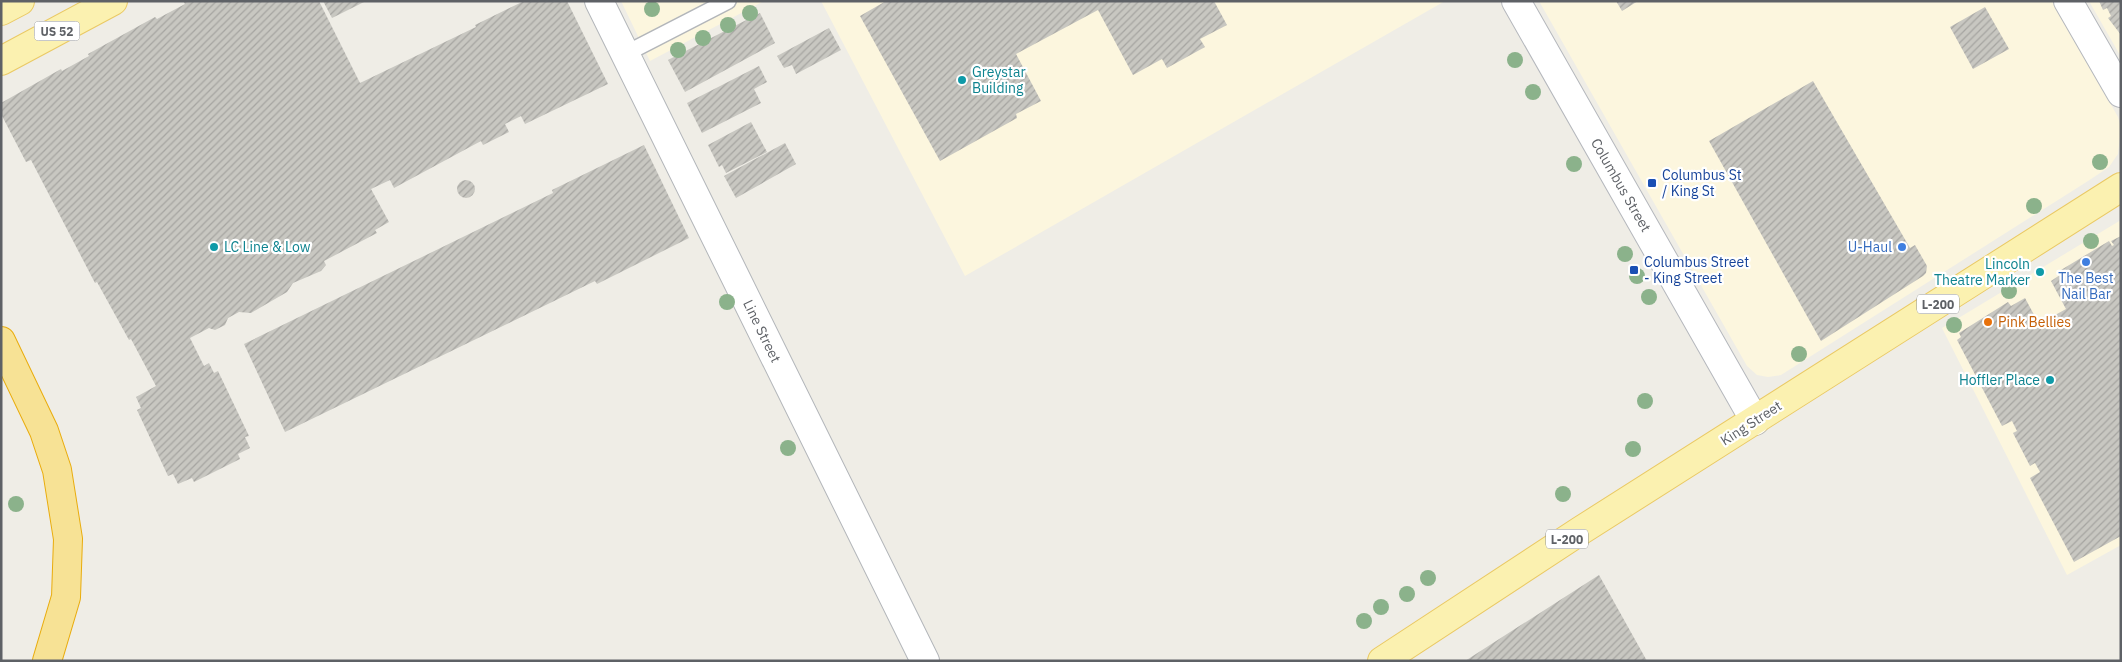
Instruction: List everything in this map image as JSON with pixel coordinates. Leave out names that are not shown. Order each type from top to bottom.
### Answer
[{"type":"highway","points":[[1,341],[47,439],[57,470],[68,539],[66,597],[47,661]]},
{"type":"main road","points":[[1,12],[20,1]]},
{"type":"main road","name":"US 52","points":[[1,61],[113,1]]},
{"type":"main road","name":"King Street","points":[[1382,661],[1580,531],[2121,187]]},
{"type":"street","name":"Line Street","points":[[599,1],[925,661]]},
{"type":"street","name":"Columbus Street","points":[[1516,1],[1754,421]]},
{"type":"street","points":[[2068,1],[2121,93]]},
{"type":"lane","points":[[625,54],[728,1]]},
{"type":"shaded area","points":[[621,1],[764,1],[650,61]]},
{"type":"shaded area","points":[[821,1],[1445,1],[965,276]]},
{"type":"shaded area","points":[[1539,1],[2052,1],[2118,117],[2121,128],[2118,154],[2109,167],[2088,181],[1781,375],[1768,377],[1757,375],[1747,366]]},
{"type":"shaded area","points":[[2089,1],[2121,1],[2121,57]]},
{"type":"shaded area","name":"Hoffler Place","points":[[2121,220],[2121,545],[2067,575],[1942,328]]},
{"type":"building","name":"LC Line & Low","points":[[183,1],[319,1],[360,83],[476,27],[475,25],[524,1],[567,1],[608,84],[525,124],[521,116],[505,124],[509,132],[483,145],[481,141],[394,188],[390,180],[371,189],[389,222],[375,230],[377,233],[324,261],[326,265],[321,271],[293,283],[287,292],[251,313],[239,312],[228,318],[225,325],[215,330],[209,328],[190,338],[204,366],[209,363],[214,373],[218,371],[249,436],[245,437],[250,448],[238,454],[240,459],[194,482],[192,478],[178,484],[173,474],[168,476],[137,410],[141,408],[136,397],[156,386],[131,339],[129,340],[97,282],[95,283],[31,160],[26,162],[1,114],[1,103],[61,69],[62,71],[89,56],[88,54],[155,17],[157,19],[185,4]]},
{"type":"building","points":[[323,1],[366,1],[332,18]]},
{"type":"building","name":"Greystar Building","points":[[886,1],[1214,1],[1227,25],[1200,39],[1205,47],[1167,68],[1162,59],[1133,75],[1098,10],[1016,54],[1041,101],[1016,114],[1017,118],[940,161],[860,16]]},
{"type":"building","points":[[1616,1],[1638,1],[1622,11]]},
{"type":"building","points":[[2099,1],[2121,1],[2121,35],[2108,18],[2111,16],[2107,8],[2103,10]]},
{"type":"building","points":[[1985,7],[2009,49],[1973,69],[1950,27]]},
{"type":"building","points":[[760,13],[775,43],[685,92],[668,60]]},
{"type":"building","points":[[829,28],[841,50],[796,74],[792,65],[784,68],[777,56]]},
{"type":"building","points":[[759,66],[767,82],[754,89],[761,103],[702,133],[687,103]]},
{"type":"building","points":[[1813,81],[1910,248],[1915,245],[1927,266],[1926,273],[1923,276],[1821,341],[1709,141]]},
{"type":"building","points":[[751,122],[767,152],[726,173],[722,165],[719,167],[708,145]]},
{"type":"building","points":[[785,143],[796,164],[736,198],[724,176]]},
{"type":"building","points":[[644,145],[689,238],[597,284],[595,281],[285,432],[244,344],[553,193],[552,190]]},
{"type":"building","points":[[462,180],[470,180],[475,185],[473,196],[462,198],[457,193],[457,185]]},
{"type":"building","name":"Hoffler Place","points":[[2121,236],[2121,536],[2074,562],[2030,478],[2040,472],[2035,463],[2030,466],[2013,433],[2017,431],[2012,421],[2002,426],[1957,340],[1961,337],[1959,333],[2008,302],[2011,306],[2025,298],[2039,324],[2066,309],[2051,281],[2063,273],[2061,270],[2109,241],[2112,246],[2114,245],[2111,241]]},
{"type":"building","points":[[1599,575],[1647,661],[1465,661]]},
{"type":"place","name":"Greystar Building","points":[[962,80]]},
{"type":"place","name":"Columbus St / King St","points":[[1652,183]]},
{"type":"place","name":"LC Line & Low","points":[[214,247]]},
{"type":"place","name":"U-Haul","points":[[1902,247]]},
{"type":"place","name":"The Best Nail Bar","points":[[2086,262]]},
{"type":"place","name":"Columbus Street - King Street","points":[[1634,270]]},
{"type":"place","name":"Lincoln Theatre Marker","points":[[2040,272]]},
{"type":"place","name":"Pink Bellies","points":[[1988,322]]},
{"type":"place","name":"Hoffler Place","points":[[2050,380]]}]
